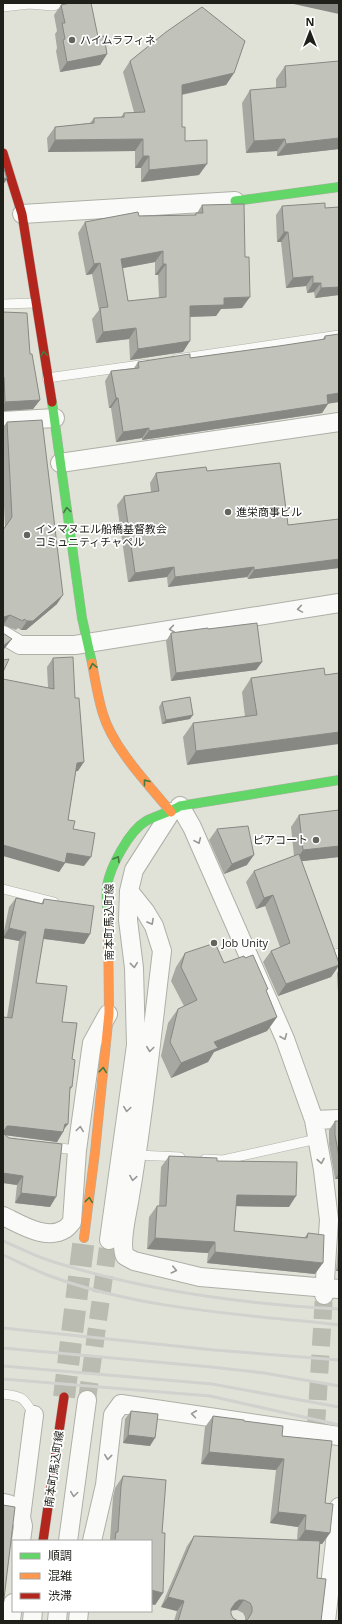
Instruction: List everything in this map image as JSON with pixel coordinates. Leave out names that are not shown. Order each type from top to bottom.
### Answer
[{"type":"street","points":[[3,153],[22,214],[47,378],[55,418],[82,618],[103,715],[109,728],[146,783],[176,809],[192,827],[285,1039],[314,1120],[334,1220],[329,1291],[200,1277],[134,1261],[125,1256],[123,1247],[124,1236],[137,1154],[162,951],[154,926],[145,911],[129,891]]},
{"type":"street","points":[[22,214],[234,201],[339,187]]},
{"type":"street","points":[[3,422],[55,418]]},
{"type":"street","points":[[60,464],[339,422]]},
{"type":"street","points":[[3,635],[20,645],[75,645],[339,603]]},
{"type":"street","points":[[176,809],[339,780]]},
{"type":"street","name":"南本町馬込町線","points":[[109,1240],[136,1045],[134,968],[128,920],[129,891],[134,870],[176,809]]},
{"type":"street","name":"南本町馬込町線","points":[[84,1238],[95,1152],[109,1013],[104,910],[107,886],[113,864],[130,837],[146,821],[176,809]]},
{"type":"street","points":[[3,1216],[32,1229],[50,1234],[65,1229],[72,1222],[77,1150],[92,1044],[109,1013]]},
{"type":"street","points":[[314,1120],[339,1119]]},
{"type":"street","name":"南本町馬込町線","points":[[43,1540],[64,1397]]},
{"type":"street","name":"南本町馬込町線","points":[[68,1540],[87,1400]]},
{"type":"street","points":[[92,1540],[105,1485],[113,1415],[121,1404],[316,1429],[339,1436]]},
{"type":"street","points":[[21,1517],[34,1415]]},
{"type":"street","points":[[3,1502],[10,1503],[16,1508],[21,1517],[23,1526],[21,1540]]},
{"type":"street","points":[[326,1621],[339,1507]]},
{"type":"lane","points":[[3,7],[29,4],[53,6],[64,3]]},
{"type":"lane","points":[[3,304],[36,303]]},
{"type":"lane","points":[[47,378],[339,335]]},
{"type":"lane","points":[[3,889],[45,901],[66,904]]},
{"type":"lane","points":[[137,1154],[223,1160],[317,1139]]},
{"type":"lane","points":[[41,1146],[77,1150]]},
{"type":"lane","points":[[3,1394],[20,1396],[27,1403],[34,1415]]},
{"type":"building","name":"ハイムラフィネ","points":[[70,3],[91,3],[98,37],[104,36],[107,54],[67,62],[62,23],[65,23],[61,5]]},
{"type":"building","points":[[202,7],[245,41],[234,73],[182,85],[182,127],[185,127],[185,141],[207,140],[207,164],[149,170],[149,156],[143,156],[143,139],[55,140],[55,127],[94,123],[94,118],[124,117],[124,113],[145,112],[130,61],[166,32]]},
{"type":"building","points":[[339,61],[339,138],[286,144],[285,139],[254,141],[250,90],[286,87],[285,66]]},
{"type":"building","points":[[3,165],[7,179],[3,178]]},
{"type":"building","points":[[325,203],[325,208],[339,207],[339,287],[321,288],[321,283],[313,283],[313,276],[293,278],[288,232],[284,232],[282,206]]},
{"type":"building","points":[[244,204],[245,257],[249,257],[250,297],[224,298],[224,305],[190,306],[190,341],[138,349],[136,328],[103,332],[100,308],[108,307],[100,263],[94,264],[85,222],[138,212],[139,216],[196,215],[196,213],[203,213],[202,205]],"holes":[[[163,251],[163,264],[166,264],[166,297],[128,301],[121,259]]]},
{"type":"building","points":[[3,312],[27,313],[30,354],[32,354],[40,400],[5,402],[3,377]]},
{"type":"building","points":[[339,334],[339,393],[327,395],[328,404],[149,431],[149,428],[123,432],[118,398],[116,398],[111,371],[139,368],[138,362],[190,354],[190,358],[279,346],[325,339],[325,336]]},
{"type":"building","points":[[42,420],[63,595],[33,621],[27,621],[24,619],[23,621],[10,615],[3,618],[3,530],[12,517],[7,422]]},
{"type":"building","points":[[280,463],[288,525],[339,519],[339,559],[254,570],[254,567],[175,577],[174,567],[135,573],[124,496],[159,491],[156,473],[206,467],[207,471]]},
{"type":"building","points":[[257,623],[262,662],[176,673],[171,633]]},
{"type":"building","points":[[3,633],[12,639],[3,646]]},
{"type":"building","points":[[73,657],[75,698],[79,698],[84,762],[77,763],[68,820],[75,821],[73,829],[95,833],[91,857],[67,853],[65,863],[3,845],[3,679],[54,689],[53,658]]},
{"type":"building","points":[[9,659],[3,672],[3,660]]},
{"type":"building","points":[[324,668],[325,675],[339,673],[339,732],[196,751],[193,723],[257,715],[251,678]]},
{"type":"building","points":[[190,697],[193,715],[166,720],[162,702]]},
{"type":"building","points":[[339,810],[339,846],[303,850],[299,815]]},
{"type":"building","points":[[248,826],[254,855],[232,864],[217,829]]},
{"type":"building","points":[[299,854],[339,965],[286,984],[271,951],[290,943],[273,895],[264,898],[254,871]]},
{"type":"building","points":[[16,898],[43,904],[44,899],[94,906],[90,934],[45,929],[36,983],[67,986],[62,1022],[77,1023],[72,1059],[75,1060],[72,1087],[70,1087],[68,1124],[65,1124],[63,1132],[10,1126],[7,1126],[4,1131],[4,1134],[9,1138],[62,1144],[56,1197],[21,1193],[23,1176],[3,1173],[3,1017],[12,1018],[26,932],[9,928]]},
{"type":"building","points":[[215,943],[224,963],[244,956],[245,958],[253,955],[268,989],[266,990],[277,1017],[214,1042],[218,1048],[181,1063],[170,1042],[178,1009],[197,1000],[181,967],[185,953]]},
{"type":"building","points":[[335,1121],[339,1121],[339,1157],[335,1135]]},
{"type":"building","points":[[169,1156],[217,1158],[217,1161],[297,1162],[296,1196],[237,1195],[234,1231],[307,1238],[308,1233],[324,1235],[323,1263],[215,1252],[215,1242],[155,1238],[157,1206],[166,1206]]},
{"type":"building","points":[[131,1411],[158,1414],[155,1438],[128,1435]]},
{"type":"building","points":[[213,1416],[283,1426],[282,1436],[332,1441],[325,1503],[333,1504],[330,1533],[305,1530],[306,1515],[278,1512],[284,1459],[209,1452]]},
{"type":"building","points":[[123,1476],[166,1480],[162,1533],[165,1533],[163,1593],[152,1590],[152,1540],[115,1540],[116,1532],[118,1532]]},
{"type":"building","points":[[3,1505],[15,1507],[3,1607]]},
{"type":"building","points":[[194,1536],[320,1541],[317,1578],[326,1579],[321,1621],[244,1621],[248,1619],[252,1612],[252,1607],[250,1603],[244,1600],[239,1600],[231,1609],[233,1618],[238,1621],[178,1621],[184,1601],[168,1597]]},
{"type":"tunnel","points":[[64,1397],[84,1238]]},
{"type":"tunnel","points":[[87,1400],[109,1240]]},
{"type":"tunnel","points":[[316,1427],[324,1295]]},
{"type":"railway","points":[[3,1241],[47,1260],[124,1281],[230,1300],[339,1309]]},
{"type":"railway","points":[[3,1255],[50,1276],[85,1287],[157,1304],[230,1314],[339,1325]]},
{"type":"railway","points":[[3,1328],[214,1350],[339,1360]]},
{"type":"railway","points":[[3,1348],[211,1367],[264,1373],[339,1386]]},
{"type":"railway","points":[[3,1366],[212,1384],[339,1407]]},
{"type":"railway","points":[[3,1379],[210,1396],[339,1425]]},
{"type":"traffic: fast","points":[[235,201],[339,187]]},
{"type":"traffic: fast","points":[[52,402],[82,618],[92,663]]},
{"type":"traffic: fast","points":[[108,920],[107,886],[112,869],[127,841],[146,821],[180,806],[339,780]]},
{"type":"traffic: slow","points":[[92,663],[98,695],[108,727],[132,766],[171,812]]},
{"type":"traffic: slow","points":[[84,1238],[95,1152],[109,1013],[108,920]]},
{"type":"traffic: jam","points":[[3,153],[22,214],[52,402]]},
{"type":"traffic: jam","points":[[43,1540],[64,1397]]},
{"type":"place","name":"ハイムラフィネ","points":[[72,40]]},
{"type":"place","name":"進栄商事ビル","points":[[228,512]]},
{"type":"place","name":"インマヌエル船橋基督教会 コミュニティチャペル","points":[[27,535]]},
{"type":"place","name":"ピアコート","points":[[316,840]]},
{"type":"place","name":"Job Unity","points":[[214,943]]}]
